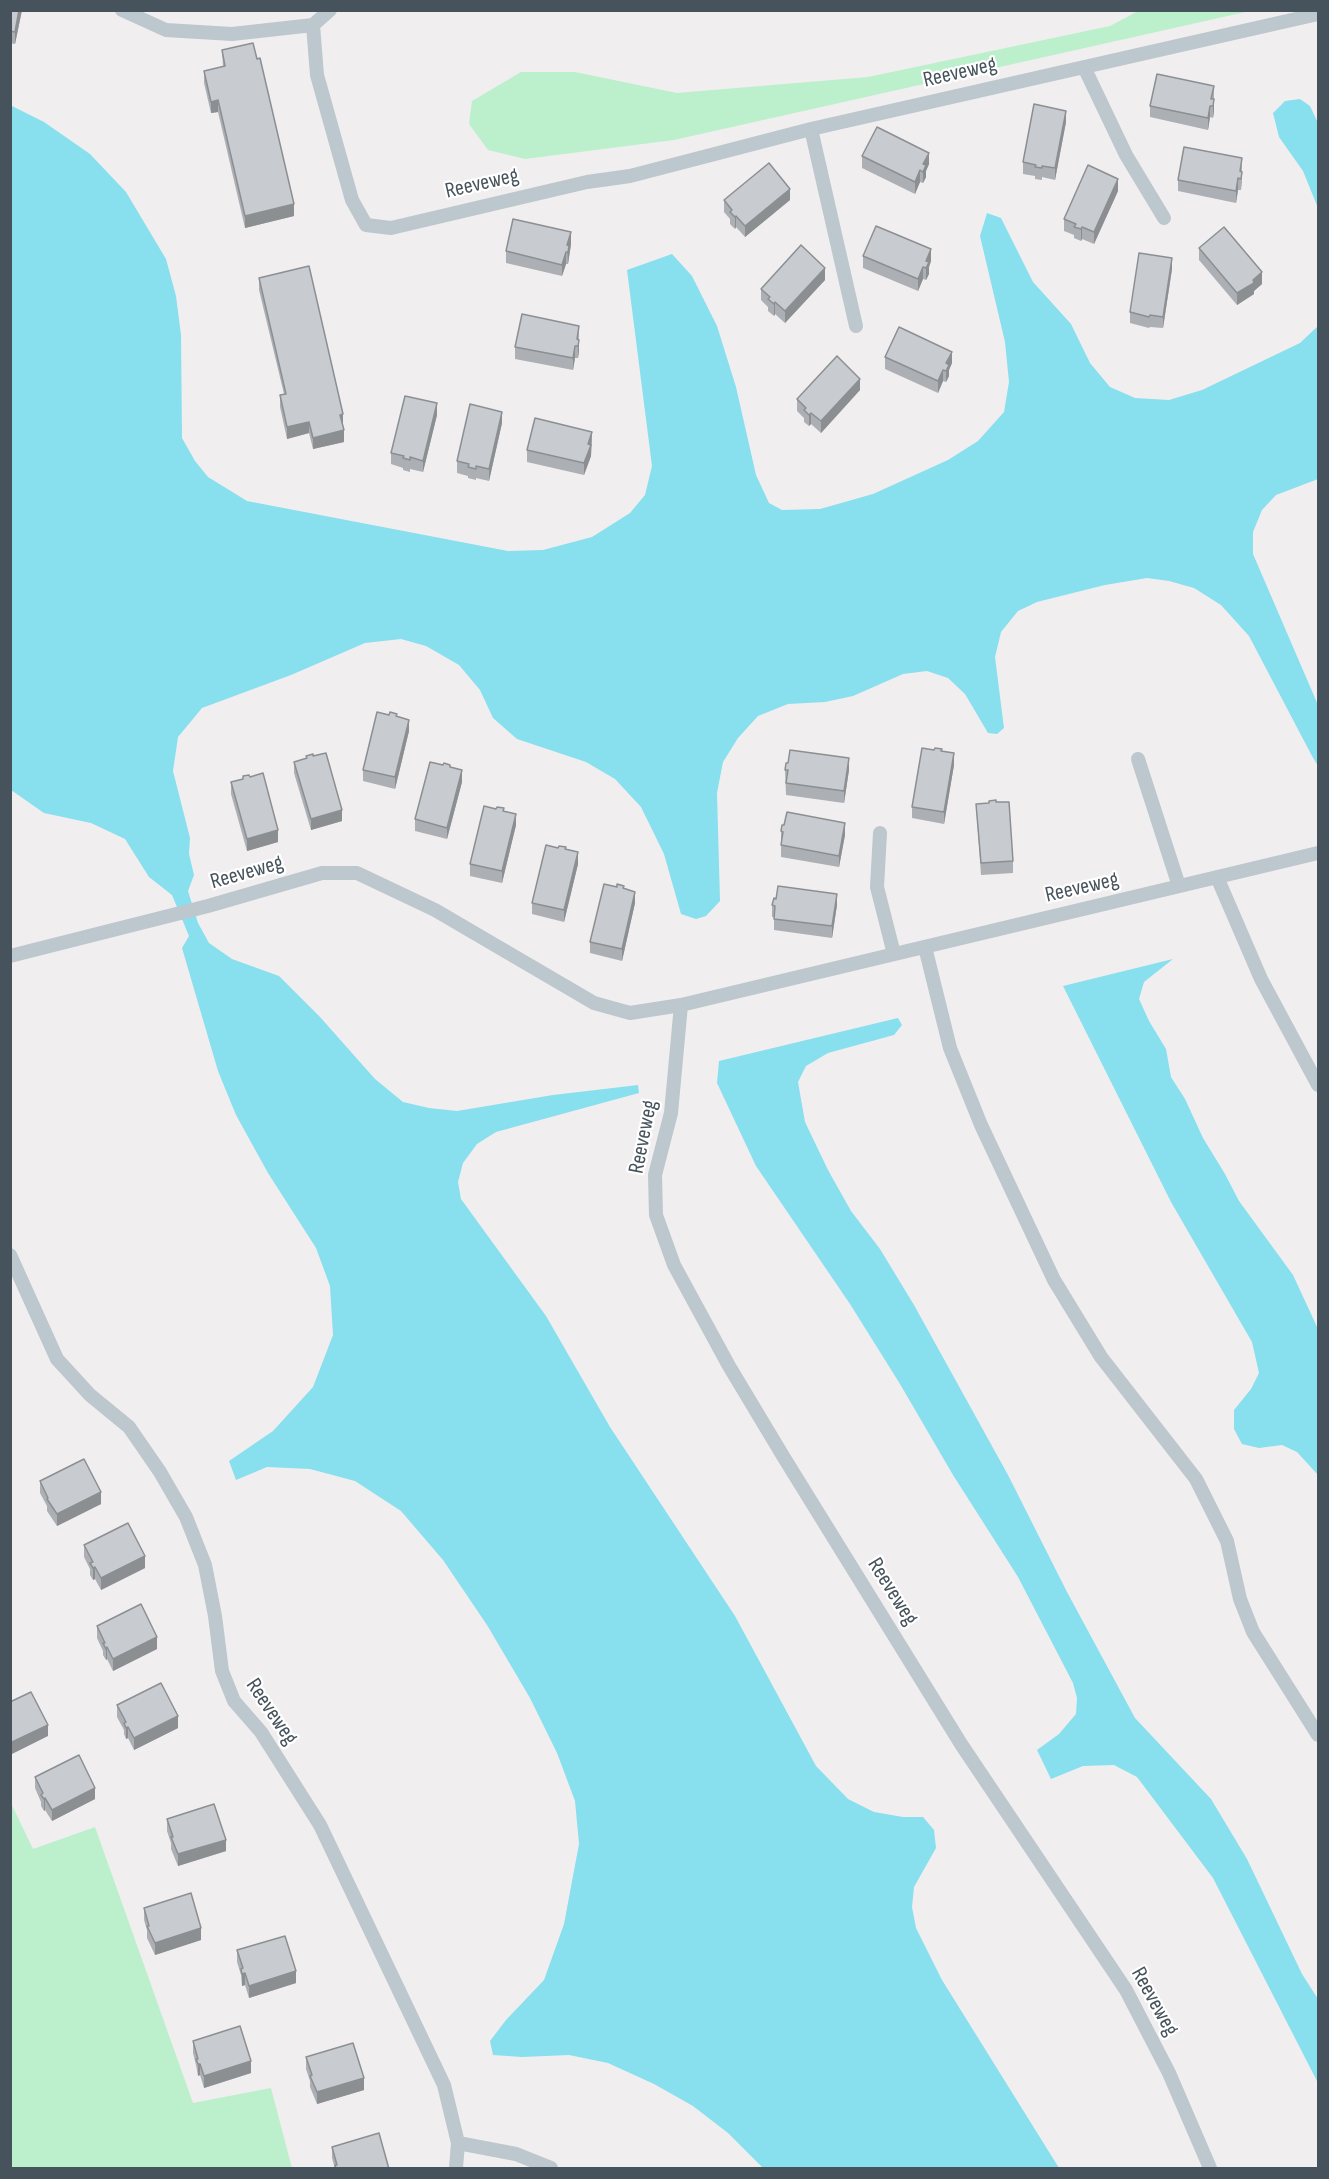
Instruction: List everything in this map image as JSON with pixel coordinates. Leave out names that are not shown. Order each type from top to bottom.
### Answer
[{"type":"lane","points":[[122,10],[166,30],[232,34],[313,25],[330,10]]},
{"type":"lane","name":"Reeveweg","points":[[313,25],[317,75],[352,200],[366,225],[391,228],[587,182],[630,176],[811,129],[1318,14]]},
{"type":"lane","points":[[1084,67],[1126,155],[1164,218]]},
{"type":"lane","points":[[811,129],[856,326]]},
{"type":"lane","points":[[1138,759],[1179,886]]},
{"type":"lane","points":[[880,833],[877,888],[894,954]]},
{"type":"lane","name":"Reeveweg","points":[[10,956],[208,906],[322,873],[357,873],[435,910],[594,1003],[630,1013],[681,1005],[1318,853]]},
{"type":"lane","points":[[1217,877],[1261,979],[1318,1084]]},
{"type":"lane","points":[[925,947],[950,1048],[981,1125],[1054,1280],[1101,1357],[1196,1479],[1227,1541],[1240,1599],[1253,1632],[1318,1735]]},
{"type":"lane","name":"Reeveweg","points":[[681,1005],[671,1113],[655,1175],[656,1215],[674,1265],[729,1366],[961,1744],[1126,1990],[1169,2073],[1210,2169]]},
{"type":"lane","name":"Reeveweg","points":[[10,1255],[57,1359],[90,1395],[129,1427],[160,1472],[186,1517],[205,1565],[222,1671],[234,1701],[261,1732],[320,1825],[444,2085],[458,2143],[456,2169]]},
{"type":"lane","points":[[458,2143],[516,2154],[551,2169]]},
{"type":"green space","points":[[1138,11],[1250,11],[674,140],[525,159],[488,150],[469,124],[472,101],[521,72],[575,72],[677,93],[868,77],[1110,26]]},
{"type":"green space","points":[[10,1801],[33,1849],[95,1827],[193,2103],[271,2088],[292,2168],[11,2168]]},
{"type":"water","points":[[1300,99],[1310,106],[1318,123],[1318,208],[1303,171],[1279,137],[1273,113],[1285,101]]},
{"type":"water","points":[[10,105],[44,122],[90,154],[126,192],[166,259],[176,296],[181,335],[182,438],[195,461],[208,477],[247,501],[508,551],[543,550],[592,537],[630,513],[645,495],[652,466],[627,270],[672,254],[692,276],[717,326],[736,387],[756,475],[769,503],[782,510],[820,509],[873,494],[948,460],[978,441],[1004,412],[1009,382],[1005,342],[980,236],[987,213],[1001,218],[1033,282],[1071,324],[1090,363],[1110,387],[1135,398],[1169,400],[1202,390],[1300,343],[1318,326],[1318,479],[1276,495],[1262,510],[1253,532],[1253,554],[1318,705],[1318,766],[1249,636],[1221,605],[1194,588],[1147,578],[1105,585],[1037,602],[1018,611],[1001,632],[995,657],[1004,728],[997,734],[988,733],[965,694],[948,678],[927,671],[903,674],[853,696],[825,702],[788,704],[758,716],[738,738],[723,762],[717,793],[720,901],[706,916],[696,919],[681,914],[664,854],[641,807],[615,779],[586,762],[517,739],[493,718],[480,690],[459,665],[426,646],[401,639],[365,643],[291,675],[202,708],[178,737],[173,771],[190,838],[189,854],[194,875],[188,891],[198,923],[209,943],[232,959],[279,976],[320,1017],[375,1079],[403,1102],[457,1111],[553,1095],[638,1085],[639,1093],[496,1132],[477,1144],[463,1163],[458,1182],[461,1199],[546,1316],[610,1427],[735,1616],[816,1766],[848,1799],[874,1812],[903,1817],[923,1817],[934,1830],[936,1848],[914,1887],[912,1907],[916,1928],[942,1980],[1059,2168],[763,2168],[728,2133],[693,2106],[654,2084],[608,2063],[569,2055],[522,2057],[493,2055],[490,2041],[506,2020],[544,1980],[564,1924],[579,1844],[575,1801],[557,1753],[530,1698],[487,1625],[443,1560],[401,1511],[355,1481],[310,1469],[267,1467],[236,1480],[229,1461],[273,1431],[313,1387],[333,1335],[330,1286],[316,1248],[268,1173],[236,1115],[218,1071],[182,948],[189,936],[172,895],[149,877],[125,839],[91,823],[44,813],[11,790]]},
{"type":"water","points":[[1173,959],[1144,982],[1139,999],[1166,1049],[1171,1077],[1185,1099],[1203,1138],[1239,1201],[1293,1275],[1318,1329],[1318,1475],[1297,1452],[1282,1445],[1259,1448],[1242,1444],[1234,1429],[1234,1410],[1251,1389],[1259,1373],[1252,1342],[1171,1202],[1063,986]]},
{"type":"water","points":[[898,1018],[902,1025],[894,1035],[828,1053],[806,1066],[798,1082],[805,1122],[851,1211],[880,1249],[914,1305],[1008,1475],[1067,1592],[1135,1718],[1211,1799],[1247,1859],[1302,1974],[1318,1999],[1318,2083],[1213,1878],[1137,1777],[1114,1765],[1083,1766],[1051,1779],[1037,1750],[1059,1734],[1076,1714],[1077,1698],[1073,1683],[1018,1577],[953,1475],[900,1384],[850,1304],[756,1166],[717,1083],[719,1061]]},
{"type":"building","points":[[10,10],[19,10],[15,32],[10,31]]},
{"type":"building","points":[[253,43],[257,59],[260,58],[294,204],[245,216],[218,100],[211,102],[204,71],[225,66],[222,50]]},
{"type":"building","points":[[1157,74],[1214,86],[1211,99],[1214,99],[1213,106],[1210,106],[1208,118],[1150,106]]},
{"type":"building","points":[[1034,104],[1066,111],[1055,168],[1035,167],[1036,165],[1023,162]]},
{"type":"building","points":[[877,127],[929,153],[923,164],[926,165],[923,172],[920,170],[915,182],[862,156]]},
{"type":"building","points":[[1184,147],[1242,158],[1241,179],[1238,178],[1236,191],[1178,180]]},
{"type":"building","points":[[769,163],[790,189],[745,226],[730,212],[732,210],[724,200]]},
{"type":"building","points":[[1088,165],[1118,179],[1094,232],[1082,227],[1081,229],[1074,227],[1076,224],[1064,219]]},
{"type":"building","points":[[513,219],[571,232],[567,245],[569,246],[568,252],[566,252],[562,265],[506,251]]},
{"type":"building","points":[[876,226],[931,249],[926,261],[929,262],[926,268],[923,267],[918,279],[863,256]]},
{"type":"building","points":[[1224,227],[1262,272],[1253,280],[1254,283],[1237,293],[1199,248]]},
{"type":"building","points":[[801,245],[825,268],[785,311],[768,299],[770,297],[761,289]]},
{"type":"building","points":[[1139,253],[1172,258],[1163,317],[1150,315],[1149,317],[1130,312]]},
{"type":"building","points":[[309,266],[343,414],[340,415],[344,430],[313,438],[309,422],[287,427],[280,395],[286,394],[259,278]]},
{"type":"building","points":[[522,314],[579,326],[578,346],[575,346],[573,358],[515,347]]},
{"type":"building","points":[[899,327],[952,352],[946,363],[949,365],[946,371],[943,370],[938,381],[885,357]]},
{"type":"building","points":[[837,356],[860,379],[821,421],[811,413],[809,415],[797,399]]},
{"type":"building","points":[[405,396],[437,403],[423,461],[410,457],[410,460],[391,453]]},
{"type":"building","points":[[470,404],[502,412],[489,469],[468,467],[469,464],[457,461]]},
{"type":"building","points":[[535,418],[592,432],[588,444],[591,445],[584,463],[527,450]]},
{"type":"building","points":[[377,712],[389,715],[390,712],[409,720],[395,777],[363,770]]},
{"type":"building","points":[[922,748],[942,749],[941,751],[954,753],[944,812],[912,807]]},
{"type":"building","points":[[790,750],[849,758],[844,791],[786,783],[788,770],[785,770]]},
{"type":"building","points":[[326,753],[342,810],[311,819],[294,762],[313,754],[313,756]]},
{"type":"building","points":[[430,762],[443,765],[444,763],[462,770],[447,828],[415,819]]},
{"type":"building","points":[[263,773],[278,830],[247,839],[231,782],[243,779],[243,776],[249,775],[250,777]]},
{"type":"building","points":[[996,800],[996,802],[1009,802],[1013,861],[981,863],[976,804]]},
{"type":"building","points":[[484,806],[504,808],[503,811],[516,814],[502,871],[470,864]]},
{"type":"building","points":[[787,812],[845,823],[839,856],[781,845],[782,825],[784,825]]},
{"type":"building","points":[[546,845],[566,847],[565,849],[578,852],[564,910],[532,903]]},
{"type":"building","points":[[604,884],[617,887],[617,884],[635,892],[622,949],[590,942]]},
{"type":"building","points":[[778,886],[837,894],[832,926],[774,919],[775,906],[772,905],[774,898],[776,899]]},
{"type":"building","points":[[84,1459],[101,1492],[57,1514],[47,1499],[40,1481]]},
{"type":"building","points":[[128,1523],[145,1556],[101,1578],[90,1563],[93,1562],[84,1545]]},
{"type":"building","points":[[141,1604],[157,1637],[113,1659],[103,1643],[105,1643],[97,1626]]},
{"type":"building","points":[[161,1683],[178,1716],[134,1738],[128,1727],[126,1728],[124,1723],[126,1722],[117,1705]]},
{"type":"building","points":[[31,1692],[48,1725],[10,1743],[10,1702]]},
{"type":"building","points":[[79,1755],[95,1788],[52,1810],[41,1795],[43,1793],[35,1777]]},
{"type":"building","points":[[214,1804],[226,1840],[178,1854],[167,1819]]},
{"type":"building","points":[[191,1893],[201,1928],[155,1943],[147,1926],[149,1926],[144,1908]]},
{"type":"building","points":[[285,1936],[296,1971],[249,1986],[245,1973],[242,1974],[241,1969],[243,1968],[237,1950]]},
{"type":"building","points":[[240,2026],[251,2061],[204,2076],[196,2059],[198,2059],[193,2041]]},
{"type":"building","points":[[353,2043],[364,2078],[317,2092],[310,2076],[312,2075],[306,2057]]},
{"type":"building","points":[[379,2133],[389,2169],[336,2169],[332,2147]]}]
